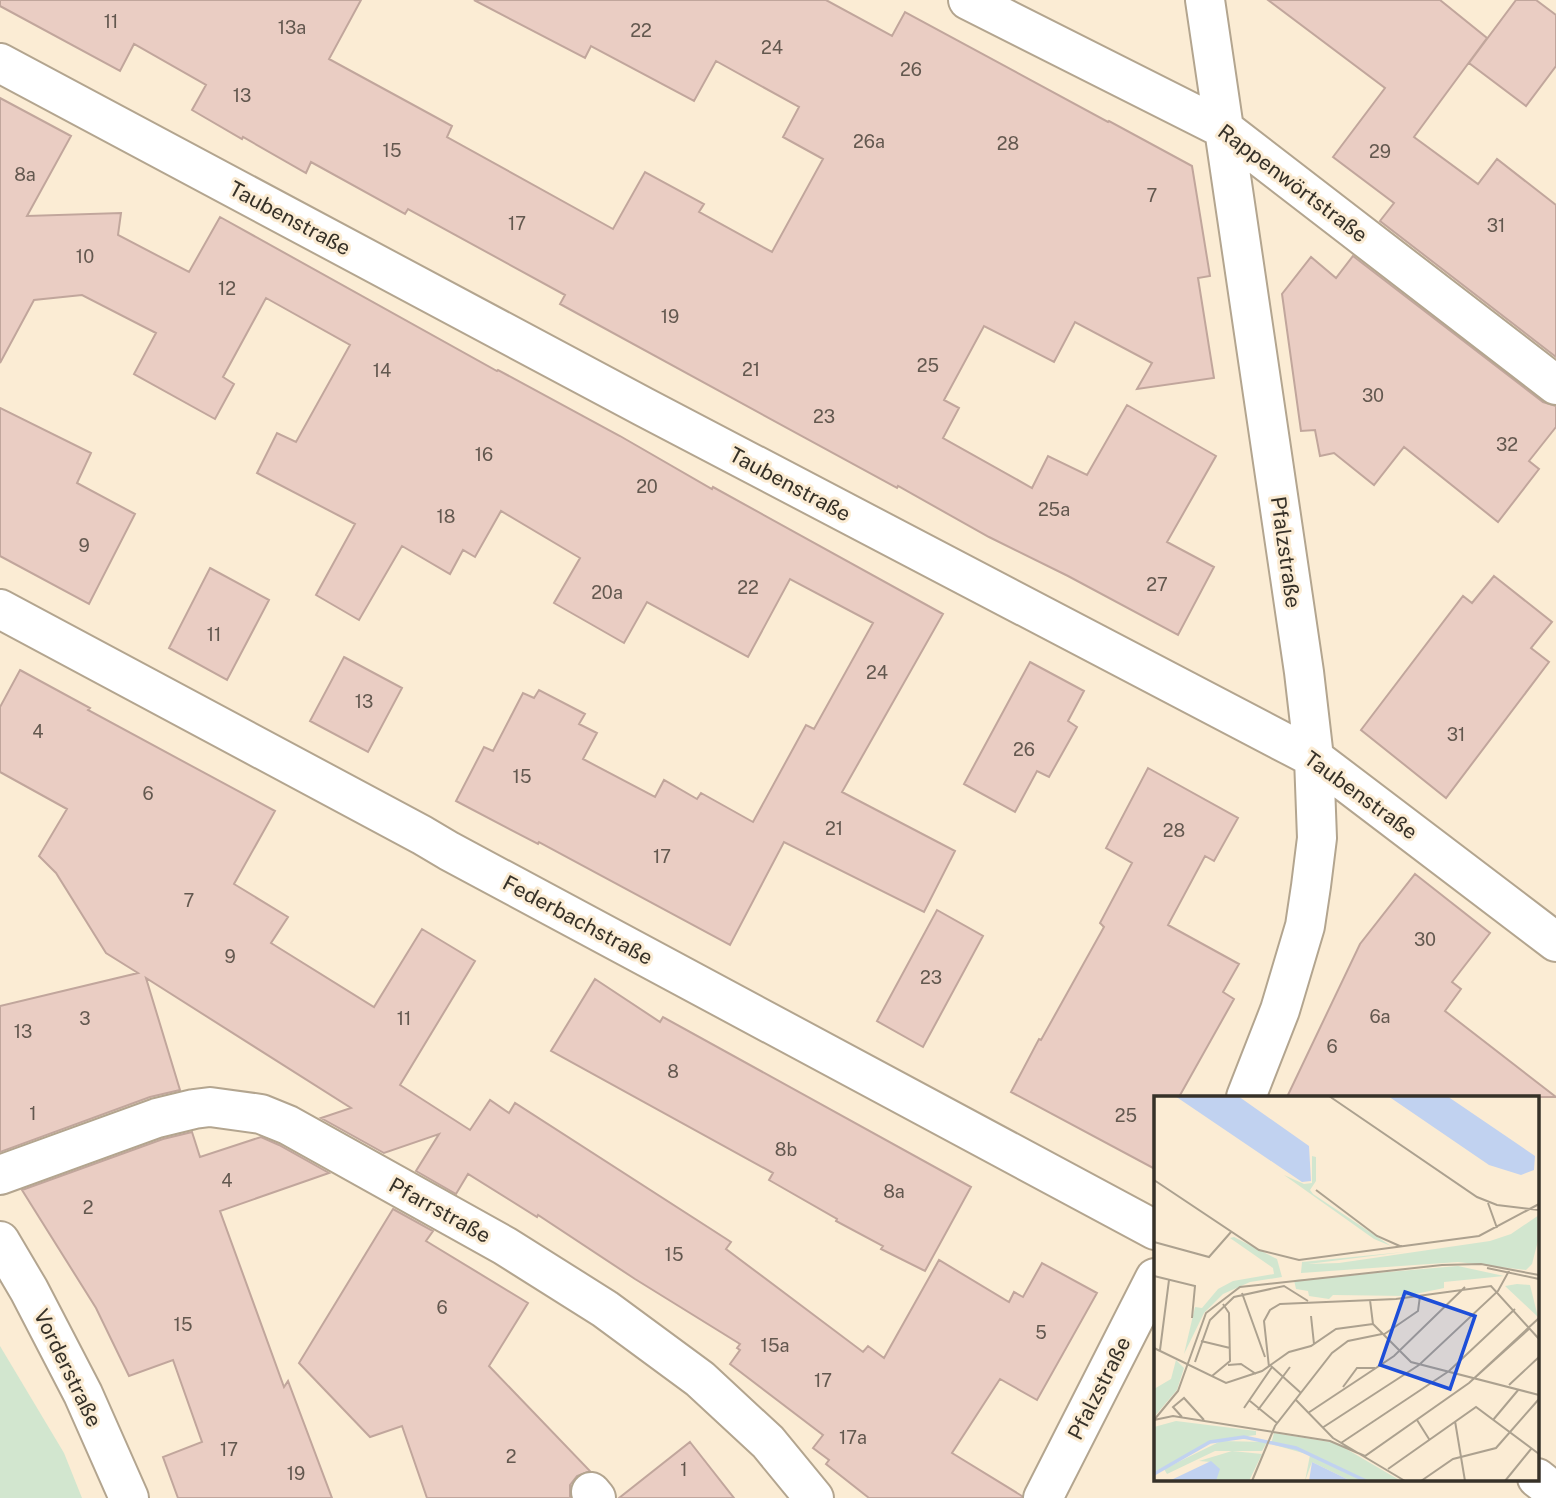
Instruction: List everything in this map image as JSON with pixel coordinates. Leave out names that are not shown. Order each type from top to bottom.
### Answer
[{"type":"street","name":"Rappenwörtstraße","points":[[968,0],[1224,129],[1556,385]]},
{"type":"street","name":"Pfalzstraße","points":[[1205,0],[1302,658],[1314,758],[1317,838],[1305,926],[1280,1010],[1246,1096]]},
{"type":"street","name":"Taubenstraße","points":[[0,63],[653,412],[1314,758],[1556,942]]},
{"type":"street","name":"Federbachstraße","points":[[0,610],[1154,1229]]},
{"type":"street","name":"Pfarrstraße","points":[[0,1175],[157,1118],[194,1109],[210,1107],[261,1114],[288,1125],[505,1246],[605,1309],[700,1379],[768,1442],[814,1498]]},
{"type":"street","name":"Vorderstraße","points":[[0,1241],[29,1290],[83,1394],[129,1498]]},
{"type":"street","name":"Pfalzstraße","points":[[1043,1498],[1154,1280]]},
{"type":"street","points":[[1538,1479],[1556,1493]]},
{"type":"green space","points":[[0,1346],[64,1453],[82,1498],[0,1498]]},
{"type":"building","points":[[0,0],[361,0],[329,59],[452,126],[447,137],[613,229],[645,172],[704,204],[699,212],[772,252],[823,159],[783,137],[799,107],[716,61],[694,101],[591,46],[585,58],[474,0],[826,0],[892,36],[905,12],[1192,166],[1210,276],[1198,278],[1214,378],[1137,389],[1152,363],[1075,322],[1054,362],[984,326],[944,400],[959,408],[943,438],[1032,488],[1048,456],[1087,475],[1127,405],[1216,456],[1167,542],[1214,567],[1178,635],[989,537],[898,486],[897,488],[560,304],[565,295],[408,209],[405,214],[311,162],[306,173],[243,137],[242,139],[192,110],[206,85],[134,44],[120,71],[0,6]]},
{"type":"building","points":[[1268,0],[1440,0],[1487,38],[1414,137],[1478,184],[1497,159],[1556,205],[1556,357],[1380,221],[1394,203],[1333,157],[1385,88]]},
{"type":"building","points":[[1516,0],[1536,0],[1556,15],[1556,66],[1526,106],[1469,63]]},
{"type":"building","points":[[0,98],[71,136],[27,216],[121,213],[118,235],[189,272],[220,217],[943,614],[842,792],[955,851],[924,912],[784,842],[730,945],[539,842],[538,844],[456,801],[484,747],[493,751],[523,693],[534,698],[539,690],[585,714],[579,724],[597,733],[583,759],[655,797],[664,780],[697,799],[701,793],[753,822],[806,725],[814,729],[873,623],[790,579],[748,657],[647,602],[624,643],[554,603],[580,558],[501,511],[475,557],[463,550],[450,574],[402,546],[359,620],[316,595],[355,524],[257,473],[277,433],[296,442],[350,345],[266,298],[223,377],[234,384],[215,419],[134,374],[156,333],[82,295],[34,300],[0,363]]},
{"type":"building","points":[[1353,256],[1543,402],[1556,406],[1556,427],[1529,461],[1539,469],[1498,522],[1404,447],[1374,485],[1334,453],[1320,456],[1315,430],[1301,431],[1282,294],[1311,257],[1336,278]]},
{"type":"building","points":[[0,408],[91,453],[77,483],[135,514],[89,604],[0,556]]},
{"type":"building","points":[[210,568],[269,600],[227,680],[169,648]]},
{"type":"building","points":[[1494,576],[1552,622],[1531,648],[1549,662],[1446,798],[1361,730],[1463,596],[1472,603]]},
{"type":"building","points":[[344,657],[402,688],[368,752],[310,721]]},
{"type":"building","points":[[1030,662],[1084,691],[1068,721],[1077,727],[1049,777],[1037,771],[1015,812],[964,784]]},
{"type":"building","points":[[20,670],[90,708],[88,710],[275,811],[234,884],[288,917],[271,943],[374,1007],[422,929],[475,961],[400,1085],[470,1130],[490,1100],[509,1113],[515,1103],[731,1242],[726,1249],[863,1352],[868,1346],[884,1358],[939,1260],[1009,1302],[1014,1292],[1023,1297],[1042,1263],[1097,1293],[1037,1400],[1000,1379],[952,1453],[1022,1496],[1021,1498],[869,1498],[826,1464],[829,1460],[813,1448],[823,1435],[730,1364],[740,1350],[737,1348],[740,1344],[538,1215],[537,1217],[468,1174],[456,1194],[416,1171],[439,1134],[384,1153],[321,1118],[351,1108],[146,978],[180,1090],[150,1097],[0,1152],[0,1006],[138,973],[106,953],[56,873],[39,856],[67,809],[0,772],[0,707]]},
{"type":"building","points":[[1148,768],[1238,818],[1214,861],[1205,856],[1168,925],[1239,964],[1223,992],[1234,999],[1180,1096],[1154,1096],[1154,1168],[1011,1092],[1104,927],[1100,923],[1132,863],[1106,848]]},
{"type":"building","points":[[1415,874],[1490,933],[1452,982],[1461,989],[1445,1011],[1556,1097],[1287,1096],[1360,944]]},
{"type":"building","points":[[937,910],[983,936],[923,1047],[877,1021]]},
{"type":"building","points":[[595,979],[660,1022],[663,1017],[971,1187],[925,1271],[881,1249],[883,1246],[769,1180],[773,1173],[551,1051]]},
{"type":"building","points":[[192,1132],[200,1157],[261,1137],[329,1173],[220,1211],[284,1387],[288,1381],[332,1498],[178,1498],[163,1457],[202,1442],[173,1360],[129,1376],[96,1308],[22,1190],[163,1139]]},
{"type":"building","points":[[393,1209],[433,1231],[426,1241],[528,1303],[489,1366],[590,1471],[577,1476],[570,1485],[570,1498],[427,1498],[402,1426],[370,1437],[299,1363]]},
{"type":"building","points":[[690,1442],[734,1498],[619,1498]]}]
